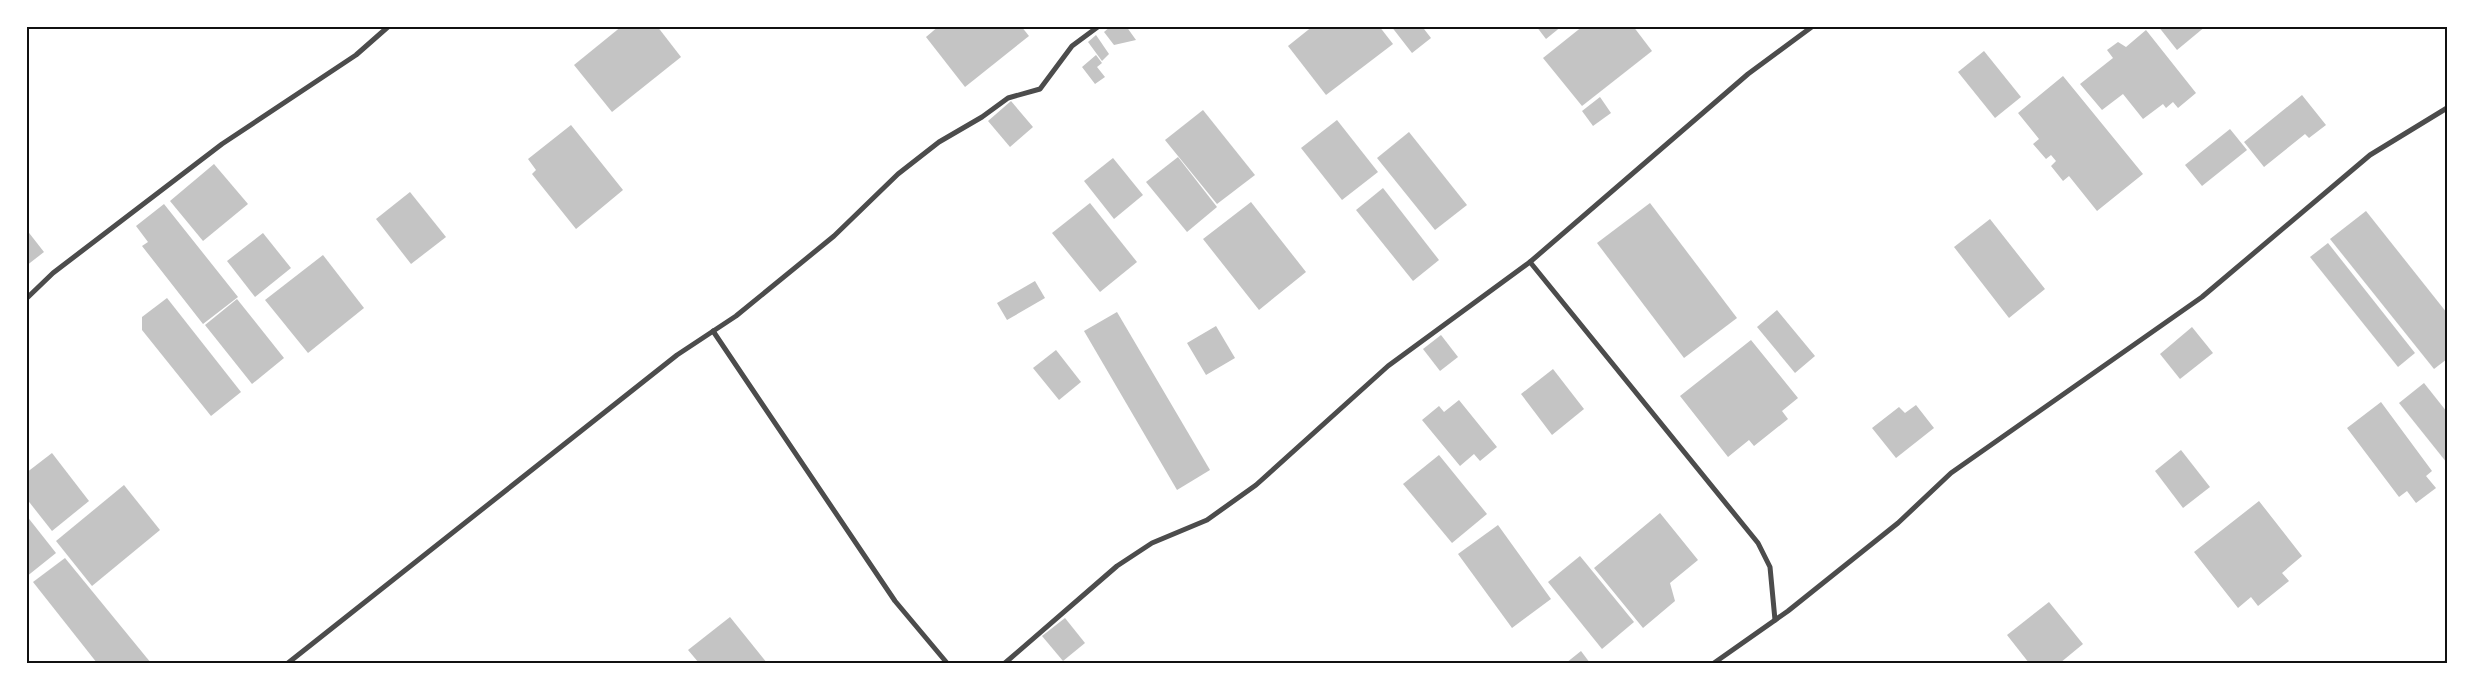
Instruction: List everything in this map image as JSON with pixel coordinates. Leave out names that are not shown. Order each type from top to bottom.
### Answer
[{"type":"street","points":[[26,299],[53,273],[222,144],[356,55],[389,26]]},
{"type":"street","points":[[288,663],[669,361],[736,316],[834,236],[898,174],[939,142],[982,117],[1008,98],[1040,89],[1072,46],[1099,26]]},
{"type":"street","points":[[1005,663],[1117,566],[1152,543],[1207,520],[1256,485],[1388,366],[1530,262],[1748,74],[1813,26]]},
{"type":"street","points":[[1714,663],[1775,620],[1898,523],[1951,473],[2202,297],[2370,155],[2447,108]]},
{"type":"street","points":[[1530,262],[1758,543],[1770,567],[1775,620]]},
{"type":"street","points":[[713,331],[895,601],[947,663]]},
{"type":"building","points":[[622,26],[657,26],[681,57],[612,112],[574,65]]},
{"type":"building","points":[[939,26],[1021,26],[1029,36],[965,87],[926,37]]},
{"type":"building","points":[[1111,26],[1126,26],[1136,40],[1114,45],[1104,32]]},
{"type":"building","points":[[1313,26],[1379,26],[1393,44],[1326,95],[1288,46]]},
{"type":"building","points":[[1391,26],[1427,26],[1424,29],[1431,38],[1412,53]]},
{"type":"building","points":[[1536,26],[1562,26],[1546,39]]},
{"type":"building","points":[[1583,26],[1633,26],[1652,51],[1582,106],[1543,58]]},
{"type":"building","points":[[2158,26],[2206,26],[2177,50]]},
{"type":"building","points":[[2146,30],[2196,93],[2178,108],[2173,102],[2166,108],[2163,104],[2143,119],[2123,94],[2102,110],[2080,84],[2113,58],[2107,50],[2118,42],[2126,47]]},
{"type":"building","points":[[1096,35],[1109,54],[1102,61],[1088,42]]},
{"type":"building","points":[[1984,51],[2021,97],[1995,118],[1958,72]]},
{"type":"building","points":[[1096,55],[1102,63],[1097,67],[1105,77],[1095,84],[1082,67]]},
{"type":"building","points":[[2063,76],[2143,174],[2097,211],[2069,176],[2063,181],[2051,166],[2056,161],[2051,155],[2046,159],[2033,144],[2039,139],[2018,113]]},
{"type":"building","points":[[2302,95],[2326,125],[2309,138],[2305,134],[2264,167],[2244,142]]},
{"type":"building","points":[[1600,97],[1611,113],[1593,126],[1582,111]]},
{"type":"building","points":[[1011,101],[1033,127],[1010,147],[988,121]]},
{"type":"building","points":[[1203,110],[1255,175],[1217,204],[1165,140]]},
{"type":"building","points":[[1337,120],[1378,172],[1342,200],[1301,148]]},
{"type":"building","points":[[571,125],[623,190],[576,229],[532,174],[536,170],[528,159]]},
{"type":"building","points":[[2230,129],[2247,150],[2202,186],[2185,165]]},
{"type":"building","points":[[1409,132],[1467,205],[1435,230],[1377,158]]},
{"type":"building","points":[[1178,157],[1217,207],[1187,232],[1146,182]]},
{"type":"building","points":[[1113,158],[1143,195],[1114,219],[1084,181]]},
{"type":"building","points":[[214,164],[248,204],[203,241],[170,201]]},
{"type":"building","points":[[1383,188],[1439,260],[1413,281],[1356,210]]},
{"type":"building","points":[[410,192],[446,237],[411,264],[376,219]]},
{"type":"building","points":[[1251,202],[1306,272],[1259,310],[1203,239]]},
{"type":"building","points":[[1090,203],[1137,262],[1100,292],[1052,233]]},
{"type":"building","points":[[1650,203],[1737,318],[1684,358],[1597,243]]},
{"type":"building","points":[[164,204],[238,297],[203,324],[142,246],[148,242],[136,226]]},
{"type":"building","points":[[2366,211],[2447,313],[2447,359],[2434,369],[2330,239]]},
{"type":"building","points":[[1990,219],[2045,289],[2009,318],[1954,247]]},
{"type":"building","points":[[26,229],[44,252],[26,266]]},
{"type":"building","points":[[263,233],[291,268],[255,297],[227,261]]},
{"type":"building","points":[[2328,243],[2415,353],[2398,367],[2310,257]]},
{"type":"building","points":[[323,255],[364,308],[308,353],[265,300]]},
{"type":"building","points":[[1035,281],[1045,298],[1007,320],[997,303]]},
{"type":"building","points":[[167,298],[241,392],[211,416],[142,330],[142,317]]},
{"type":"building","points":[[237,299],[284,358],[252,384],[205,325]]},
{"type":"building","points":[[1777,310],[1815,356],[1795,373],[1757,327]]},
{"type":"building","points":[[1117,312],[1210,470],[1177,490],[1084,331]]},
{"type":"building","points":[[1216,326],[1235,358],[1206,375],[1187,343]]},
{"type":"building","points":[[2192,327],[2213,353],[2180,379],[2160,354]]},
{"type":"building","points":[[1441,335],[1458,357],[1440,371],[1423,349]]},
{"type":"building","points":[[1751,340],[1798,398],[1782,411],[1788,419],[1754,446],[1749,440],[1728,457],[1680,396]]},
{"type":"building","points":[[1056,350],[1081,382],[1059,400],[1033,368]]},
{"type":"building","points":[[1553,369],[1584,409],[1552,435],[1521,394]]},
{"type":"building","points":[[2424,383],[2447,412],[2447,463],[2399,403]]},
{"type":"building","points":[[1459,400],[1497,447],[1480,461],[1474,454],[1460,466],[1422,420],[1439,406],[1444,412]]},
{"type":"building","points":[[2381,402],[2432,471],[2426,476],[2436,488],[2416,503],[2407,491],[2399,497],[2347,428]]},
{"type":"building","points":[[1916,405],[1934,428],[1896,458],[1872,428],[1899,407],[1905,413]]},
{"type":"building","points":[[2181,450],[2210,487],[2183,508],[2155,471]]},
{"type":"building","points":[[52,453],[89,501],[52,531],[26,498],[26,473]]},
{"type":"building","points":[[1439,455],[1487,514],[1452,543],[1403,484]]},
{"type":"building","points":[[124,485],[160,530],[92,586],[56,541]]},
{"type":"building","points":[[2259,501],[2302,556],[2282,573],[2289,581],[2258,606],[2251,597],[2238,608],[2194,552]]},
{"type":"building","points":[[1660,513],[1698,560],[1670,583],[1675,601],[1643,628],[1594,568]]},
{"type":"building","points":[[26,515],[56,553],[26,577]]},
{"type":"building","points":[[1498,525],[1551,599],[1512,628],[1458,554]]},
{"type":"building","points":[[1580,556],[1634,622],[1602,649],[1548,582]]},
{"type":"building","points":[[65,558],[151,663],[97,663],[33,582]]},
{"type":"building","points":[[2049,602],[2083,644],[2060,663],[2029,663],[2007,635]]},
{"type":"building","points":[[730,617],[767,663],[699,663],[688,650]]},
{"type":"building","points":[[1065,618],[1085,643],[1063,661],[1042,636]]},
{"type":"building","points":[[1581,651],[1590,663],[1566,663]]}]
